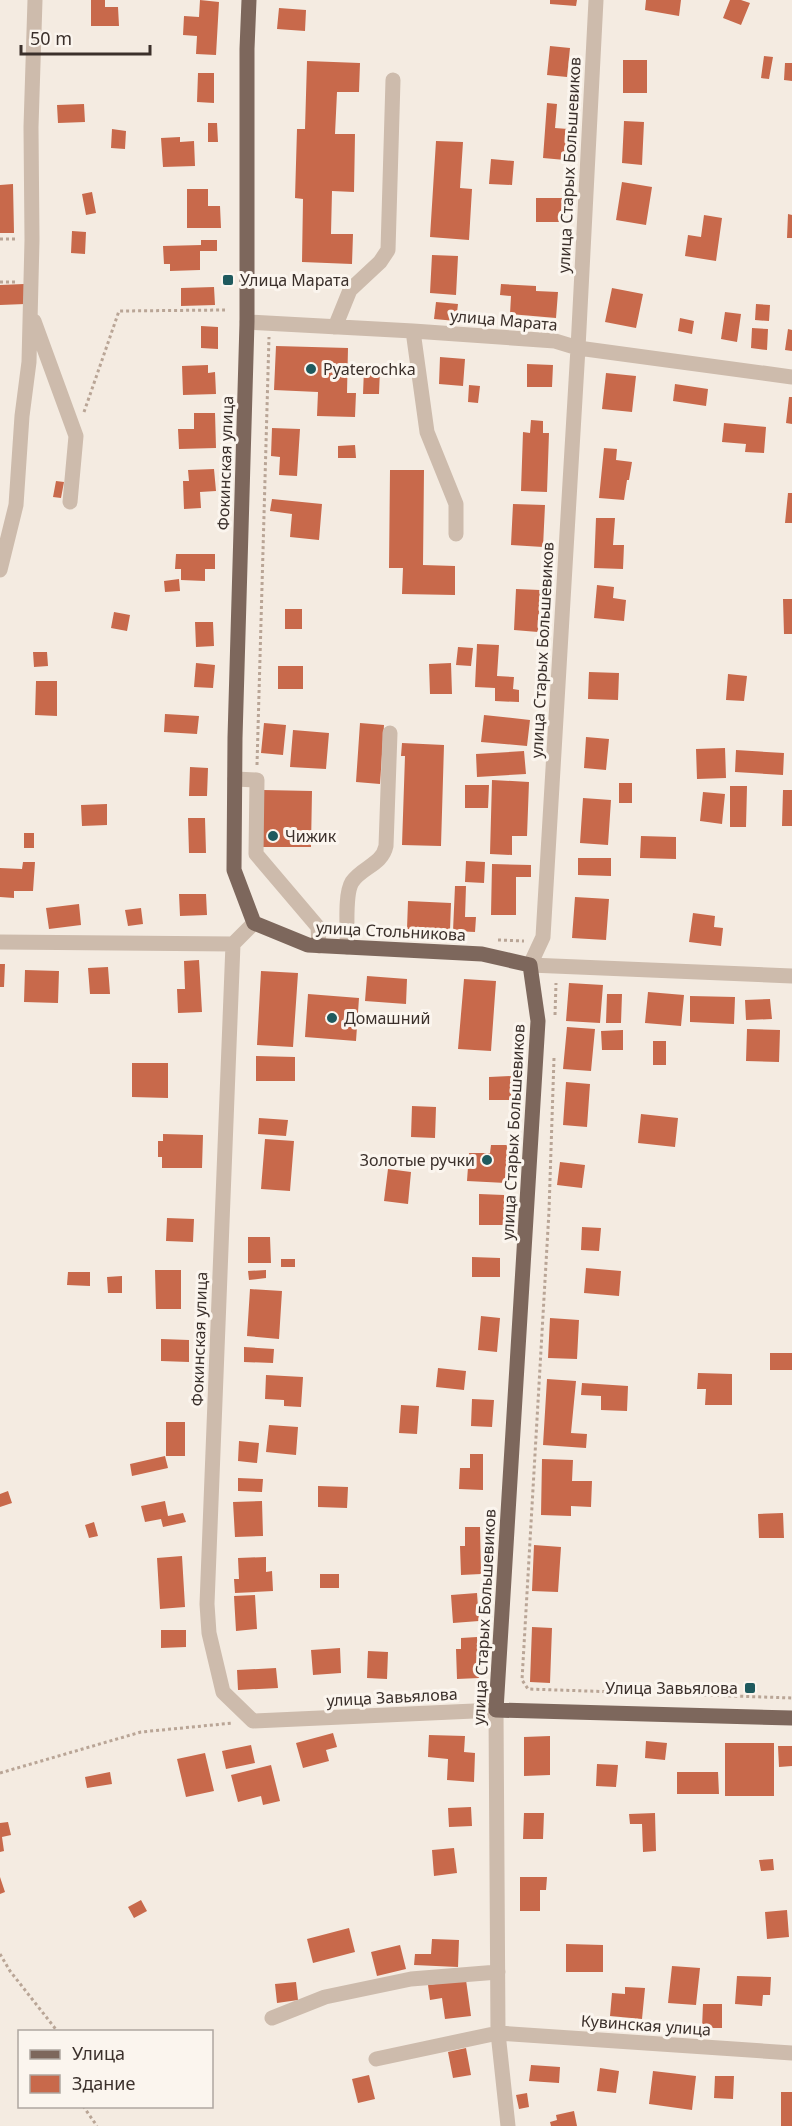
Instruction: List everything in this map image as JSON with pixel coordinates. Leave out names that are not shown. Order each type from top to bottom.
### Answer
[{"type":"main road","name":"Фокинская улица","points":[[249,0],[247,322],[234,870],[254,923]]},
{"type":"main road","name":"улица Стольникова","points":[[254,923],[308,945],[482,954],[530,965]]},
{"type":"main road","name":"улица Старых Большевиков","points":[[496,1710],[538,1021],[530,965]]},
{"type":"main road","name":"улица Завьялова","points":[[496,1710],[792,1718]]},
{"type":"street","points":[[0,570],[16,505],[22,416],[29,362],[31,127],[35,0]]},
{"type":"street","name":"улица Старых Большевиков","points":[[530,965],[543,937],[596,0]]},
{"type":"street","points":[[335,327],[350,290],[380,262],[388,250],[393,80]]},
{"type":"street","points":[[31,312],[76,436],[70,502]]},
{"type":"street","name":"улица Марата","points":[[247,322],[555,341],[578,348],[792,377]]},
{"type":"street","points":[[413,331],[427,432],[456,504],[456,534]]},
{"type":"street","points":[[347,947],[350,888],[358,876],[382,858],[386,846],[390,733]]},
{"type":"street","points":[[235,780],[257,780],[256,854],[318,927],[319,946]]},
{"type":"street","points":[[234,854],[256,854]]},
{"type":"street","points":[[0,942],[233,944],[254,923]]},
{"type":"street","name":"Фокинская улица","points":[[233,944],[207,1604],[209,1633],[223,1692],[253,1721]]},
{"type":"street","name":"улица Стольникова","points":[[530,965],[792,975]]},
{"type":"street","name":"улица Старых Большевиков","points":[[496,1710],[498,2033],[508,2126]]},
{"type":"street","name":"улица Завьялова","points":[[253,1721],[496,1710]]},
{"type":"street","points":[[272,2018],[325,1997],[411,1978],[498,1972]]},
{"type":"street","name":"Кувинская улица","points":[[376,2059],[498,2033],[792,2053]]},
{"type":"path","points":[[76,436],[118,311],[225,310]]},
{"type":"path","points":[[257,780],[269,323]]},
{"type":"path","points":[[553,965],[556,978],[555,1024]]},
{"type":"path","points":[[554,1048],[549,1211],[522,1680],[528,1689],[792,1698]]},
{"type":"path","points":[[0,1773],[141,1732],[253,1721]]},
{"type":"path","points":[[0,1954],[10,1971],[57,2030]]},
{"type":"path","points":[[84,2108],[97,2126]]},
{"type":"building","points":[[91,0],[105,0],[105,7],[118,7],[119,26],[91,26]]},
{"type":"building","points":[[200,0],[219,2],[216,55],[196,54],[197,36],[183,35],[184,16],[199,17]]},
{"type":"building","points":[[550,0],[577,0],[576,6],[550,4]]},
{"type":"building","points":[[646,0],[681,0],[679,16],[645,10]]},
{"type":"building","points":[[730,0],[750,3],[741,25],[723,18]]},
{"type":"building","points":[[279,8],[306,10],[305,31],[277,29]]},
{"type":"building","points":[[550,46],[570,48],[567,77],[547,75]]},
{"type":"building","points":[[764,56],[773,57],[769,79],[761,78]]},
{"type":"building","points":[[623,60],[647,60],[647,93],[623,93]]},
{"type":"building","points":[[307,61],[360,63],[359,92],[337,92],[335,134],[355,134],[354,192],[332,191],[331,234],[353,234],[352,264],[302,262],[303,199],[295,198],[297,129],[305,129]]},
{"type":"building","points":[[785,63],[792,63],[792,81],[784,80]]},
{"type":"building","points":[[198,73],[214,73],[214,103],[197,102]]},
{"type":"building","points":[[547,103],[557,104],[555,128],[568,129],[565,160],[543,158]]},
{"type":"building","points":[[84,104],[85,122],[58,123],[57,105]]},
{"type":"building","points":[[624,121],[644,122],[642,165],[622,163]]},
{"type":"building","points":[[208,123],[217,123],[218,142],[208,142]]},
{"type":"building","points":[[112,129],[126,131],[125,149],[111,148]]},
{"type":"building","points":[[180,137],[180,142],[194,141],[195,166],[163,167],[161,138]]},
{"type":"building","points":[[436,141],[463,142],[460,188],[472,189],[469,240],[430,237]]},
{"type":"building","points":[[491,159],[514,161],[512,185],[489,184]]},
{"type":"building","points":[[622,182],[652,187],[646,225],[616,220]]},
{"type":"building","points":[[13,184],[14,233],[0,233],[0,185]]},
{"type":"building","points":[[187,189],[208,189],[208,206],[220,206],[221,228],[187,228]]},
{"type":"building","points":[[92,192],[96,213],[86,215],[82,194]]},
{"type":"building","points":[[536,198],[562,198],[562,222],[536,222]]},
{"type":"building","points":[[788,214],[792,215],[792,238],[787,238]]},
{"type":"building","points":[[704,215],[722,218],[716,261],[685,256],[688,235],[701,237]]},
{"type":"building","points":[[72,231],[86,232],[85,254],[71,253]]},
{"type":"building","points":[[201,240],[217,240],[217,251],[200,251],[200,270],[170,271],[170,264],[164,264],[163,246],[201,245]]},
{"type":"building","points":[[432,255],[458,256],[456,295],[430,293]]},
{"type":"building","points":[[24,284],[25,304],[0,305],[0,285]]},
{"type":"building","points":[[501,284],[536,286],[536,291],[558,292],[556,318],[510,314],[511,296],[500,295]]},
{"type":"building","points":[[214,287],[215,305],[181,306],[181,288]]},
{"type":"building","points":[[612,288],[643,294],[636,328],[605,322]]},
{"type":"building","points":[[436,302],[458,304],[456,321],[434,319]]},
{"type":"building","points":[[756,304],[770,305],[769,321],[755,320]]},
{"type":"building","points":[[725,312],[741,314],[737,342],[721,339]]},
{"type":"building","points":[[680,318],[694,321],[692,334],[678,331]]},
{"type":"building","points":[[201,326],[218,327],[218,349],[201,348]]},
{"type":"building","points":[[752,328],[768,329],[767,350],[751,348]]},
{"type":"building","points":[[788,329],[792,330],[792,351],[785,350]]},
{"type":"building","name":"Pyaterochka","points":[[276,346],[348,348],[347,393],[356,393],[355,417],[317,416],[318,392],[274,390]]},
{"type":"building","points":[[440,357],[465,359],[463,386],[439,384]]},
{"type":"building","points":[[527,364],[553,365],[552,387],[527,387]]},
{"type":"building","points":[[208,365],[208,373],[215,372],[216,394],[183,395],[182,366]]},
{"type":"building","points":[[364,369],[380,369],[379,394],[363,394]]},
{"type":"building","points":[[606,373],[636,376],[632,412],[602,409]]},
{"type":"building","points":[[675,384],[708,389],[706,406],[673,401]]},
{"type":"building","points":[[469,385],[480,386],[478,403],[468,402]]},
{"type":"building","points":[[789,397],[792,397],[792,424],[786,423]]},
{"type":"building","points":[[194,413],[215,413],[216,448],[179,449],[178,429],[194,429]]},
{"type":"building","points":[[531,420],[543,421],[543,433],[549,433],[547,492],[521,491],[523,432],[530,433]]},
{"type":"building","points":[[724,423],[766,427],[764,453],[745,452],[746,444],[722,442]]},
{"type":"building","points":[[272,428],[300,429],[297,476],[279,475],[280,457],[271,456]]},
{"type":"building","points":[[355,445],[356,458],[338,458],[338,446]]},
{"type":"building","points":[[604,448],[617,449],[616,460],[632,462],[624,500],[599,498]]},
{"type":"building","points":[[214,469],[216,491],[200,492],[201,508],[184,509],[183,481],[189,481],[188,470]]},
{"type":"building","points":[[390,470],[424,470],[423,565],[455,566],[455,595],[402,594],[403,568],[389,568]]},
{"type":"building","points":[[56,481],[64,482],[61,498],[53,497]]},
{"type":"building","points":[[788,493],[792,493],[792,523],[785,523]]},
{"type":"building","points":[[272,499],[322,504],[319,540],[290,537],[292,514],[270,511]]},
{"type":"building","points":[[513,504],[545,505],[543,547],[511,545]]},
{"type":"building","points":[[596,518],[615,518],[613,545],[624,545],[623,569],[594,568]]},
{"type":"building","points":[[176,554],[215,554],[215,569],[205,569],[205,581],[181,580],[181,569],[175,569]]},
{"type":"building","points":[[179,579],[180,591],[165,592],[164,581]]},
{"type":"building","points":[[597,585],[614,587],[613,598],[626,600],[624,621],[594,618]]},
{"type":"building","points":[[516,589],[540,590],[538,632],[514,630]]},
{"type":"building","points":[[783,599],[792,599],[792,634],[784,634]]},
{"type":"building","points":[[285,609],[302,609],[302,629],[285,629]]},
{"type":"building","points":[[114,612],[130,615],[127,631],[111,628]]},
{"type":"building","points":[[195,622],[213,622],[214,646],[196,647]]},
{"type":"building","points":[[477,644],[499,645],[497,676],[514,677],[513,689],[519,690],[519,702],[495,701],[495,688],[475,687]]},
{"type":"building","points":[[458,647],[473,648],[471,666],[456,665]]},
{"type":"building","points":[[33,652],[47,652],[48,666],[34,667]]},
{"type":"building","points":[[196,663],[215,665],[213,688],[194,687]]},
{"type":"building","points":[[451,663],[452,694],[430,694],[429,664]]},
{"type":"building","points":[[278,666],[303,666],[303,689],[278,689]]},
{"type":"building","points":[[589,672],[619,673],[618,700],[588,699]]},
{"type":"building","points":[[728,674],[747,676],[744,701],[726,700]]},
{"type":"building","points":[[36,681],[57,681],[57,716],[35,715]]},
{"type":"building","points":[[165,714],[199,716],[197,734],[164,732]]},
{"type":"building","points":[[484,715],[530,720],[527,746],[481,742]]},
{"type":"building","points":[[264,723],[286,725],[283,755],[261,753]]},
{"type":"building","points":[[360,723],[384,725],[380,784],[356,782]]},
{"type":"building","points":[[293,730],[329,733],[326,769],[290,767]]},
{"type":"building","points":[[586,737],[609,739],[606,770],[584,768]]},
{"type":"building","points":[[402,743],[444,745],[441,846],[402,845],[405,756],[401,756]]},
{"type":"building","points":[[725,748],[726,778],[697,779],[696,749]]},
{"type":"building","points":[[736,750],[784,753],[783,775],[735,772]]},
{"type":"building","points":[[524,751],[526,774],[477,777],[476,754]]},
{"type":"building","points":[[190,767],[208,768],[207,796],[189,796]]},
{"type":"building","points":[[492,780],[529,782],[527,836],[512,836],[512,855],[490,854]]},
{"type":"building","points":[[619,783],[632,783],[632,803],[619,803]]},
{"type":"building","points":[[465,785],[489,785],[488,808],[465,808]]},
{"type":"building","points":[[730,786],[747,786],[746,827],[730,827]]},
{"type":"building","points":[[263,790],[312,791],[311,847],[262,847]]},
{"type":"building","points":[[783,790],[792,790],[792,826],[782,826]]},
{"type":"building","points":[[703,792],[725,794],[722,824],[700,821]]},
{"type":"building","points":[[583,798],[611,800],[608,845],[580,843]]},
{"type":"building","points":[[107,804],[107,825],[82,826],[81,805]]},
{"type":"building","points":[[188,818],[205,818],[206,853],[189,853]]},
{"type":"building","points":[[24,833],[34,833],[34,848],[24,848]]},
{"type":"building","points":[[641,836],[676,837],[676,859],[640,858]]},
{"type":"building","points":[[578,858],[611,858],[611,876],[578,875]]},
{"type":"building","points":[[466,861],[485,862],[484,883],[465,882]]},
{"type":"building","points":[[23,862],[35,862],[33,891],[14,891],[14,898],[0,897],[0,868],[22,869]]},
{"type":"building","points":[[492,864],[531,865],[531,877],[516,877],[516,915],[491,915]]},
{"type":"building","points":[[455,886],[466,886],[465,917],[476,917],[475,932],[453,931]]},
{"type":"building","points":[[179,894],[206,894],[207,915],[180,916]]},
{"type":"building","points":[[575,897],[609,899],[606,940],[572,938]]},
{"type":"building","points":[[408,901],[451,903],[450,930],[407,929]]},
{"type":"building","points":[[79,904],[81,925],[49,929],[46,908]]},
{"type":"building","points":[[141,908],[143,924],[128,926],[125,910]]},
{"type":"building","points":[[693,913],[715,916],[714,927],[723,928],[721,946],[689,942]]},
{"type":"building","points":[[199,960],[202,1012],[178,1013],[177,989],[185,989],[184,961]]},
{"type":"building","points":[[0,964],[5,964],[4,987],[0,987]]},
{"type":"building","points":[[108,967],[110,994],[90,994],[88,968]]},
{"type":"building","points":[[25,970],[59,971],[58,1003],[24,1002]]},
{"type":"building","points":[[261,971],[298,973],[293,1047],[257,1045]]},
{"type":"building","points":[[367,976],[407,979],[406,1004],[365,1001]]},
{"type":"building","points":[[464,979],[496,981],[491,1051],[458,1049]]},
{"type":"building","points":[[569,983],[603,985],[600,1023],[566,1021]]},
{"type":"building","points":[[648,992],[684,995],[681,1026],[645,1023]]},
{"type":"building","name":"Домашний","points":[[308,994],[359,998],[356,1041],[305,1037]]},
{"type":"building","points":[[607,994],[622,994],[621,1023],[606,1023]]},
{"type":"building","points":[[690,996],[735,997],[734,1024],[690,1022]]},
{"type":"building","points":[[770,999],[772,1019],[746,1020],[745,1000]]},
{"type":"building","points":[[567,1027],[595,1029],[591,1071],[563,1069]]},
{"type":"building","points":[[747,1029],[780,1030],[779,1062],[746,1061]]},
{"type":"building","points":[[623,1030],[623,1050],[602,1050],[601,1031]]},
{"type":"building","points":[[653,1041],[666,1041],[666,1065],[653,1065]]},
{"type":"building","points":[[256,1056],[295,1057],[295,1081],[256,1081]]},
{"type":"building","points":[[132,1063],[168,1063],[168,1098],[132,1097]]},
{"type":"building","points":[[511,1076],[511,1100],[489,1100],[489,1077]]},
{"type":"building","points":[[566,1082],[590,1084],[587,1127],[563,1125]]},
{"type":"building","points":[[412,1106],[436,1107],[435,1138],[411,1137]]},
{"type":"building","points":[[641,1114],[678,1118],[675,1147],[638,1143]]},
{"type":"building","points":[[259,1118],[288,1120],[286,1136],[258,1134]]},
{"type":"building","points":[[163,1134],[203,1135],[202,1168],[162,1168],[162,1157],[158,1157],[158,1141],[163,1141]]},
{"type":"building","points":[[265,1139],[294,1141],[290,1191],[261,1189]]},
{"type":"building","name":"Золотые ручки","points":[[491,1145],[507,1145],[506,1183],[467,1181],[469,1153],[490,1153]]},
{"type":"building","points":[[560,1162],[585,1165],[582,1188],[557,1185]]},
{"type":"building","points":[[388,1169],[411,1172],[408,1204],[384,1201]]},
{"type":"building","points":[[479,1194],[504,1195],[504,1225],[479,1225]]},
{"type":"building","points":[[167,1218],[194,1219],[193,1242],[166,1241]]},
{"type":"building","points":[[582,1227],[601,1228],[599,1251],[581,1250]]},
{"type":"building","points":[[248,1237],[270,1237],[271,1263],[248,1263]]},
{"type":"building","points":[[472,1257],[500,1258],[500,1277],[472,1277]]},
{"type":"building","points":[[281,1259],[295,1259],[295,1267],[281,1267]]},
{"type":"building","points":[[586,1268],[621,1271],[619,1296],[584,1293]]},
{"type":"building","points":[[155,1270],[181,1270],[181,1309],[156,1309]]},
{"type":"building","points":[[266,1270],[266,1278],[249,1280],[248,1271]]},
{"type":"building","points":[[68,1272],[90,1272],[90,1286],[67,1285]]},
{"type":"building","points":[[122,1276],[122,1293],[108,1293],[107,1277]]},
{"type":"building","points":[[250,1289],[282,1291],[279,1339],[247,1336]]},
{"type":"building","points":[[481,1316],[500,1318],[497,1352],[478,1350]]},
{"type":"building","points":[[550,1318],[579,1320],[577,1359],[548,1358]]},
{"type":"building","points":[[161,1339],[189,1340],[189,1362],[161,1361]]},
{"type":"building","points":[[244,1347],[274,1349],[273,1363],[244,1362]]},
{"type":"building","points":[[770,1353],[792,1353],[792,1370],[770,1370]]},
{"type":"building","points":[[438,1368],[466,1371],[464,1390],[436,1387]]},
{"type":"building","points":[[698,1373],[732,1374],[732,1405],[705,1405],[706,1389],[697,1389]]},
{"type":"building","points":[[266,1375],[303,1377],[301,1407],[284,1406],[284,1400],[265,1399]]},
{"type":"building","points":[[547,1379],[576,1381],[571,1433],[587,1434],[586,1448],[543,1445]]},
{"type":"building","points":[[582,1383],[628,1386],[627,1411],[601,1410],[601,1396],[581,1395]]},
{"type":"building","points":[[472,1399],[494,1400],[492,1427],[471,1426]]},
{"type":"building","points":[[401,1405],[419,1406],[417,1434],[399,1433]]},
{"type":"building","points":[[166,1422],[185,1422],[185,1456],[166,1456]]},
{"type":"building","points":[[269,1425],[298,1427],[296,1455],[266,1452]]},
{"type":"building","points":[[239,1441],[259,1443],[257,1463],[238,1461]]},
{"type":"building","points":[[470,1454],[483,1454],[483,1490],[459,1489],[460,1468],[470,1468]]},
{"type":"building","points":[[165,1456],[168,1468],[132,1476],[130,1464]]},
{"type":"building","points":[[542,1459],[573,1460],[572,1481],[592,1481],[591,1507],[571,1506],[571,1516],[541,1515]]},
{"type":"building","points":[[238,1478],[263,1479],[262,1492],[238,1491]]},
{"type":"building","points":[[318,1486],[348,1487],[347,1508],[318,1507]]},
{"type":"building","points":[[8,1491],[12,1503],[0,1507],[0,1494]]},
{"type":"building","points":[[165,1501],[168,1516],[183,1513],[186,1522],[163,1527],[161,1519],[145,1522],[141,1506]]},
{"type":"building","points":[[262,1501],[263,1536],[235,1537],[233,1502]]},
{"type":"building","points":[[783,1513],[784,1538],[759,1538],[758,1514]]},
{"type":"building","points":[[94,1522],[98,1536],[89,1538],[85,1525]]},
{"type":"building","points":[[465,1527],[480,1527],[481,1574],[461,1575],[460,1546],[465,1546]]},
{"type":"building","points":[[534,1545],[561,1547],[558,1592],[532,1591]]},
{"type":"building","points":[[182,1556],[185,1607],[160,1609],[157,1558]]},
{"type":"building","points":[[266,1557],[266,1572],[272,1571],[273,1591],[235,1593],[234,1579],[239,1579],[238,1558]]},
{"type":"building","points":[[320,1574],[339,1574],[339,1588],[320,1588]]},
{"type":"building","points":[[477,1593],[479,1621],[453,1623],[451,1595]]},
{"type":"building","points":[[255,1595],[257,1629],[236,1631],[234,1596]]},
{"type":"building","points":[[532,1627],[552,1628],[550,1683],[530,1682]]},
{"type":"building","points":[[161,1630],[186,1630],[186,1647],[161,1648]]},
{"type":"building","points":[[477,1637],[479,1678],[457,1679],[456,1649],[461,1649],[461,1638]]},
{"type":"building","points":[[340,1648],[341,1673],[313,1675],[311,1650]]},
{"type":"building","points":[[368,1651],[388,1652],[387,1679],[367,1678]]},
{"type":"building","points":[[276,1668],[278,1688],[238,1690],[237,1670]]},
{"type":"building","points":[[333,1733],[337,1747],[326,1750],[329,1761],[303,1768],[296,1743]]},
{"type":"building","points":[[429,1735],[465,1736],[464,1752],[475,1753],[474,1782],[447,1780],[448,1759],[428,1757]]},
{"type":"building","points":[[550,1736],[550,1775],[524,1776],[524,1737]]},
{"type":"building","points":[[646,1741],[667,1743],[665,1760],[645,1758]]},
{"type":"building","points":[[725,1743],[774,1743],[774,1796],[725,1796]]},
{"type":"building","points":[[251,1745],[255,1763],[226,1769],[222,1751]]},
{"type":"building","points":[[778,1746],[792,1746],[792,1766],[779,1767]]},
{"type":"building","points":[[205,1753],[214,1791],[186,1797],[177,1759]]},
{"type":"building","points":[[597,1764],[618,1765],[616,1787],[596,1786]]},
{"type":"building","points":[[271,1765],[280,1801],[263,1805],[261,1796],[238,1802],[231,1775]]},
{"type":"building","points":[[110,1772],[112,1784],[87,1788],[85,1777]]},
{"type":"building","points":[[677,1772],[718,1772],[719,1794],[677,1794]]},
{"type":"building","points":[[471,1807],[472,1826],[449,1827],[448,1808]]},
{"type":"building","points":[[524,1813],[544,1813],[543,1839],[523,1839]]},
{"type":"building","points":[[655,1813],[656,1851],[643,1852],[642,1824],[630,1824],[629,1814]]},
{"type":"building","points":[[8,1822],[11,1835],[2,1837],[4,1851],[0,1852],[0,1823]]},
{"type":"building","points":[[454,1848],[457,1873],[434,1876],[432,1850]]},
{"type":"building","points":[[773,1859],[774,1870],[761,1871],[759,1860]]},
{"type":"building","points":[[0,1877],[5,1892],[0,1894]]},
{"type":"building","points":[[520,1877],[547,1877],[546,1890],[540,1890],[540,1911],[520,1911]]},
{"type":"building","points":[[141,1900],[147,1911],[134,1918],[128,1907]]},
{"type":"building","points":[[787,1910],[789,1937],[767,1939],[765,1912]]},
{"type":"building","points":[[349,1928],[355,1952],[313,1963],[307,1939]]},
{"type":"building","points":[[432,1939],[459,1940],[458,1967],[414,1965],[415,1954],[431,1954]]},
{"type":"building","points":[[566,1944],[603,1945],[603,1972],[566,1972]]},
{"type":"building","points":[[400,1945],[406,1969],[377,1976],[371,1952]]},
{"type":"building","points":[[672,1966],[700,1968],[696,2005],[668,2003]]},
{"type":"building","points":[[737,1976],[771,1977],[770,1995],[763,1995],[762,2006],[735,2004]]},
{"type":"building","points":[[466,1980],[471,2016],[445,2019],[442,1998],[430,2000],[428,1985]]},
{"type":"building","points":[[296,1982],[298,2000],[277,2003],[275,1984]]},
{"type":"building","points":[[625,1987],[645,1988],[642,2019],[610,2016],[612,1993],[625,1994]]},
{"type":"building","points":[[703,2004],[722,2004],[722,2028],[702,2028]]},
{"type":"building","points":[[466,2048],[471,2075],[453,2078],[448,2052]]},
{"type":"building","points":[[531,2065],[560,2067],[559,2083],[529,2081]]},
{"type":"building","points":[[600,2068],[619,2071],[616,2093],[597,2091]]},
{"type":"building","points":[[653,2071],[696,2076],[692,2110],[649,2104]]},
{"type":"building","points":[[369,2075],[375,2099],[358,2103],[352,2079]]},
{"type":"building","points":[[715,2076],[734,2076],[733,2099],[714,2098]]},
{"type":"building","points":[[781,2092],[792,2092],[792,2126],[781,2126]]},
{"type":"building","points":[[527,2093],[529,2107],[519,2109],[516,2095]]},
{"type":"building","points":[[574,2111],[577,2126],[551,2126],[550,2122],[557,2120],[556,2115]]},
{"type":"place","name":"Улица Марата","points":[[228,280]]},
{"type":"place","name":"Pyaterochka","points":[[311,369]]},
{"type":"place","name":"Чижик","points":[[273,836]]},
{"type":"place","name":"Домашний","points":[[332,1018]]},
{"type":"place","name":"Золотые ручки","points":[[487,1160]]},
{"type":"place","name":"Улица Завьялова","points":[[750,1688]]}]
